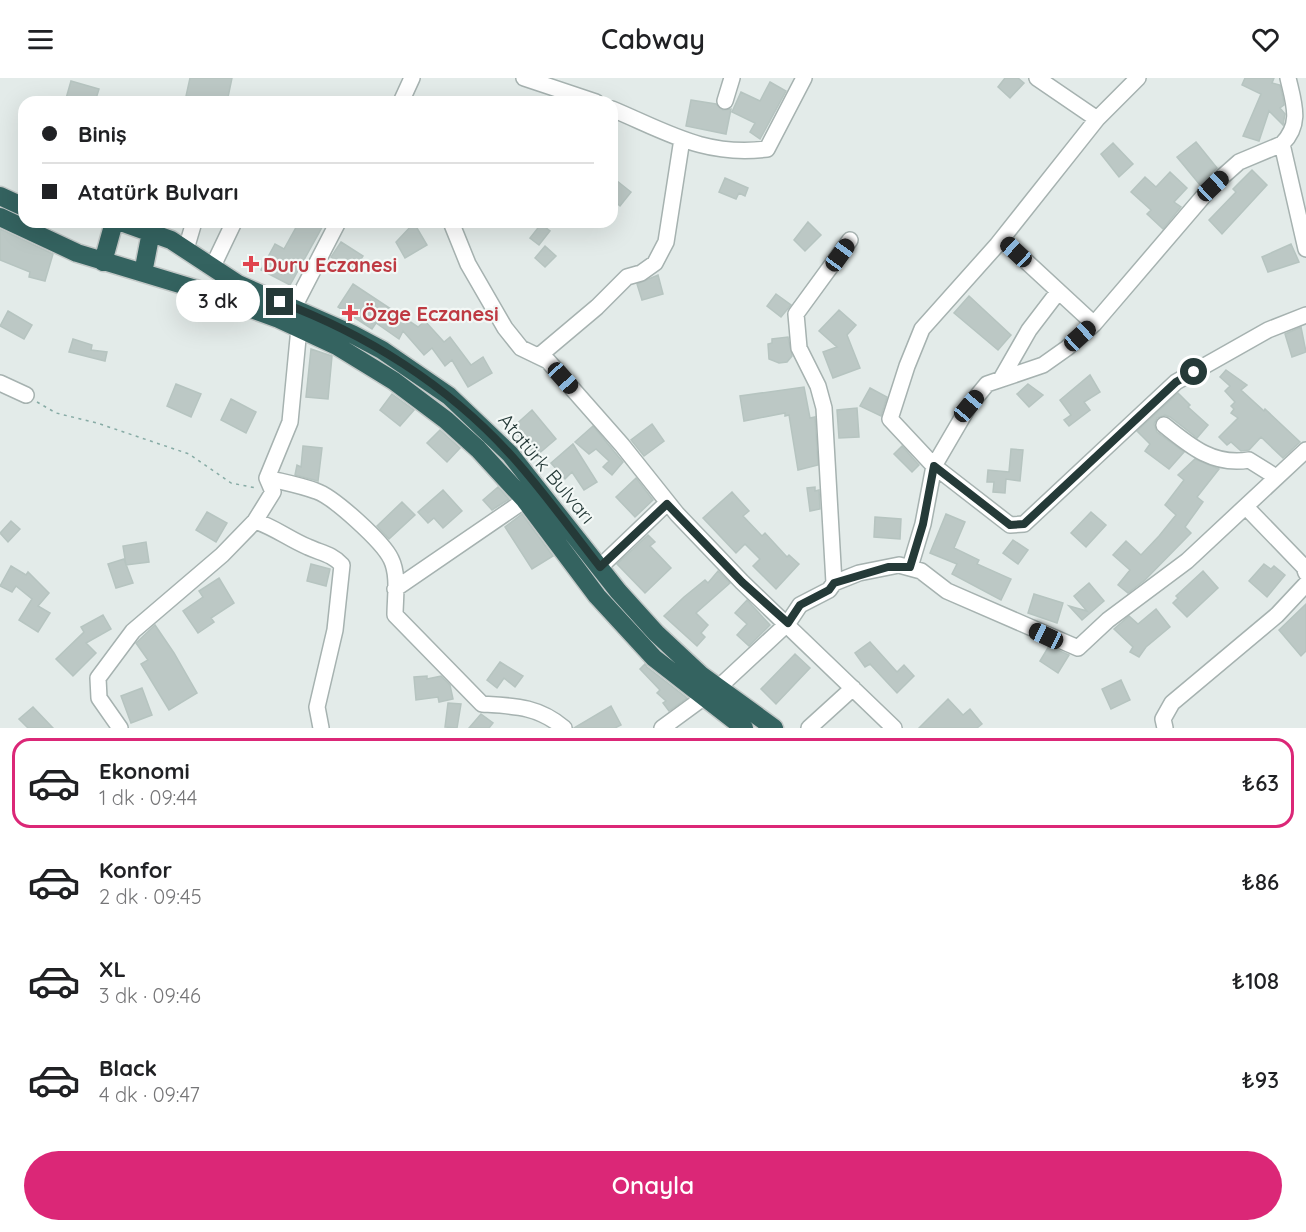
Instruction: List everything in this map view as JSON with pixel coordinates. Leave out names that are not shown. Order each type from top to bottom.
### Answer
[{"type":"highway","points":[[0,196],[18,204]]},
{"type":"highway","name":"Atatürk Bulvarı","points":[[0,217],[18,226]]},
{"type":"highway","name":"Atatürk Bulvarı","points":[[23,228],[61,246],[196,289],[298,328],[337,346],[421,399],[463,434],[525,500],[597,596],[654,658],[710,693],[774,728]]},
{"type":"highway","points":[[103,261],[112,228]]},
{"type":"highway","name":"Atatürk Bulvarı","points":[[139,228],[186,249],[238,285],[294,307],[382,350],[449,396],[510,454],[656,633],[744,728]]},
{"type":"highway","points":[[143,273],[152,232]]},
{"type":"street","points":[[404,96],[412,78]]},
{"type":"street","points":[[524,78],[579,96]]},
{"type":"street","points":[[725,102],[732,78]]},
{"type":"street","points":[[618,112],[697,146],[732,152],[767,148],[804,78]]},
{"type":"street","points":[[1037,78],[1097,119]]},
{"type":"street","points":[[1138,78],[1097,119],[1002,239],[922,329],[890,419],[934,466],[1010,525],[1024,524],[1176,382],[1268,330],[1306,315]]},
{"type":"street","points":[[910,567],[923,524],[934,466],[969,406],[987,384],[1043,365],[1094,324],[1213,186],[1239,162],[1270,146],[1282,144],[1292,133],[1296,122],[1288,78]]},
{"type":"street","points":[[540,355],[597,307],[627,277],[641,273],[655,263],[666,242],[682,139]]},
{"type":"street","points":[[1282,144],[1306,249]]},
{"type":"street","points":[[186,249],[192,228]]},
{"type":"street","points":[[212,268],[231,228]]},
{"type":"street","points":[[294,307],[335,228]]},
{"type":"street","points":[[453,228],[468,264],[505,328],[521,348],[540,355],[594,412],[667,504],[742,582],[788,623],[894,728]]},
{"type":"street","points":[[1002,239],[1094,324]]},
{"type":"street","points":[[834,583],[824,408],[818,386],[799,348],[796,314],[850,240]]},
{"type":"street","points":[[1001,379],[1029,330],[1058,292]]},
{"type":"street","points":[[120,728],[99,698],[98,678],[133,631],[180,593],[255,521],[270,485],[290,422],[298,328]]},
{"type":"street","points":[[0,383],[26,395]]},
{"type":"street","points":[[1164,425],[1184,441],[1218,460],[1231,463],[1249,460],[1276,477]]},
{"type":"street","points":[[662,728],[710,693],[788,623],[800,605],[829,590],[834,583],[878,569],[899,565],[921,571],[947,591],[1078,648],[1108,620],[1188,561],[1247,508],[1306,450]]},
{"type":"street","points":[[270,485],[318,491],[343,510],[381,546],[391,559],[395,589],[395,615],[482,704],[516,706],[548,714],[564,728]]},
{"type":"street","points":[[395,589],[525,500]]},
{"type":"street","points":[[600,567],[667,504]]},
{"type":"street","points":[[1247,508],[1304,567],[1306,573]]},
{"type":"street","points":[[255,521],[308,548],[334,557],[342,565],[335,630],[317,707],[318,723],[321,728]]},
{"type":"street","points":[[1164,728],[1163,719],[1172,703],[1277,615],[1306,584]]},
{"type":"street","points":[[809,728],[853,688]]},
{"type":"path","points":[[26,395],[56,413],[98,423],[189,454],[231,483],[270,485]]},
{"type":"building","points":[[190,78],[232,78],[228,96],[186,96]]},
{"type":"building","points":[[1005,78],[1018,78],[1024,83],[1010,98],[998,87]]},
{"type":"building","points":[[1245,78],[1274,78],[1272,83],[1280,85],[1283,98],[1284,105],[1280,108],[1285,114],[1283,125],[1269,111],[1259,141],[1243,136],[1261,94],[1242,85]]},
{"type":"building","points":[[71,81],[99,89],[97,96],[67,96]]},
{"type":"building","points":[[770,82],[786,91],[760,139],[750,132],[755,123],[732,112],[741,92],[760,101]]},
{"type":"building","points":[[691,100],[716,104],[723,110],[731,109],[726,134],[686,126]]},
{"type":"building","points":[[1196,142],[1217,168],[1200,185],[1177,157]]},
{"type":"building","points":[[1113,143],[1133,164],[1119,177],[1101,154]]},
{"type":"building","points":[[1252,170],[1267,185],[1222,234],[1209,220],[1236,192],[1233,189]]},
{"type":"building","points":[[1170,172],[1187,188],[1174,202],[1181,207],[1163,229],[1147,214],[1151,210],[1131,192],[1145,177],[1156,187]]},
{"type":"building","points":[[725,178],[748,188],[745,196],[739,193],[736,199],[719,192]]},
{"type":"building","points":[[618,182],[631,192],[620,206],[618,204]]},
{"type":"building","points":[[808,222],[821,235],[805,251],[794,240]]},
{"type":"building","points":[[296,228],[322,228],[290,285],[261,270],[275,244],[284,249]]},
{"type":"building","points":[[409,228],[417,228],[427,245],[405,258],[396,242]]},
{"type":"building","points":[[538,228],[546,228],[550,231],[539,245],[530,238]]},
{"type":"building","points":[[0,229],[53,254],[45,281],[29,277],[30,272],[0,260]]},
{"type":"building","points":[[341,242],[363,256],[353,272],[331,257]]},
{"type":"building","points":[[1291,244],[1299,262],[1268,272],[1262,257]]},
{"type":"building","points":[[545,246],[556,256],[545,267],[535,258]]},
{"type":"building","points":[[658,275],[663,294],[642,300],[637,284]]},
{"type":"building","points":[[353,284],[418,327],[425,321],[444,342],[450,337],[471,365],[483,357],[492,373],[468,387],[452,360],[445,366],[432,348],[424,355],[403,331],[399,339],[376,323],[372,329],[338,307]]},
{"type":"building","points":[[776,294],[791,305],[781,317],[767,306]]},
{"type":"building","points":[[969,296],[1011,335],[998,350],[954,313]]},
{"type":"building","points":[[839,310],[856,325],[847,335],[860,368],[833,378],[823,352],[837,347],[819,331]]},
{"type":"building","points":[[8,311],[32,325],[24,339],[0,326]]},
{"type":"building","points":[[1301,327],[1306,352],[1292,357],[1285,334]]},
{"type":"building","points":[[788,337],[792,356],[787,362],[779,363],[769,359],[768,344],[772,343],[772,339]]},
{"type":"building","points":[[73,339],[92,345],[91,350],[107,352],[105,361],[69,352]]},
{"type":"building","points":[[311,349],[332,356],[328,399],[306,397]]},
{"type":"building","points":[[1226,370],[1247,385],[1241,390],[1300,442],[1283,458],[1261,437],[1249,450],[1241,451],[1231,442],[1227,445],[1219,437],[1238,418],[1231,413],[1234,409],[1231,406],[1235,402],[1225,391],[1230,386],[1220,377]]},
{"type":"building","points":[[1090,375],[1100,392],[1084,402],[1090,410],[1069,426],[1064,420],[1071,415],[1060,400]]},
{"type":"building","points":[[176,384],[201,394],[191,417],[167,406]]},
{"type":"building","points":[[1028,384],[1043,395],[1029,407],[1017,394]]},
{"type":"building","points":[[804,387],[810,418],[815,417],[818,465],[798,470],[789,415],[785,416],[785,413],[744,421],[740,396]]},
{"type":"building","points":[[870,388],[887,397],[881,416],[860,406]]},
{"type":"building","points":[[1178,393],[1190,405],[1188,407],[1208,425],[1197,438],[1170,417],[1165,415],[1157,418],[1154,424],[1157,432],[1184,452],[1169,469],[1145,451],[1150,444],[1137,431]]},
{"type":"building","points":[[392,394],[414,410],[400,426],[380,410]]},
{"type":"building","points":[[231,399],[256,412],[246,433],[221,420]]},
{"type":"building","points":[[857,408],[859,437],[839,438],[837,410]]},
{"type":"building","points":[[532,410],[556,439],[536,456],[512,428]]},
{"type":"building","points":[[652,424],[664,441],[644,456],[631,440]]},
{"type":"building","points":[[593,426],[623,462],[612,475],[603,467],[609,461],[596,449],[589,454],[575,442]]},
{"type":"building","points":[[440,430],[460,448],[447,462],[427,443]]},
{"type":"building","points":[[573,444],[597,482],[584,490],[572,472],[565,479],[551,463]]},
{"type":"building","points":[[303,446],[322,448],[318,481],[295,475],[297,465],[301,467]]},
{"type":"building","points":[[902,446],[919,465],[912,472],[894,454]]},
{"type":"building","points":[[1011,449],[1023,450],[1020,481],[1006,479],[1005,493],[993,492],[994,482],[987,482],[988,470],[1009,472]]},
{"type":"building","points":[[1195,459],[1219,469],[1197,497],[1203,502],[1185,527],[1191,533],[1145,580],[1128,593],[1118,585],[1130,570],[1113,555],[1126,541],[1141,555],[1159,536],[1176,515],[1165,505],[1184,480],[1178,475]]},
{"type":"building","points":[[636,478],[653,500],[635,517],[616,497]]},
{"type":"building","points":[[498,487],[509,499],[492,510],[483,500]]},
{"type":"building","points":[[815,487],[815,491],[819,490],[820,509],[810,511],[807,488]]},
{"type":"building","points":[[443,490],[462,511],[443,528],[434,518],[428,523],[418,512]]},
{"type":"building","points":[[732,492],[749,511],[743,516],[762,536],[765,533],[787,557],[789,555],[799,564],[776,589],[753,566],[760,559],[745,544],[736,553],[703,518]]},
{"type":"building","points":[[402,502],[415,515],[389,539],[377,526]]},
{"type":"building","points":[[207,512],[227,523],[216,542],[196,530]]},
{"type":"building","points":[[1091,512],[1106,525],[1086,547],[1071,533]]},
{"type":"building","points":[[522,514],[553,556],[532,569],[505,527]]},
{"type":"building","points":[[946,514],[965,522],[954,548],[979,560],[977,564],[1011,579],[1001,600],[952,574],[957,564],[930,553]]},
{"type":"building","points":[[875,517],[901,519],[900,539],[874,537]]},
{"type":"building","points":[[11,521],[20,529],[8,542],[0,533]]},
{"type":"building","points":[[648,535],[655,542],[650,546],[671,568],[645,593],[617,564]]},
{"type":"building","points":[[1013,540],[1028,550],[1018,564],[1003,553]]},
{"type":"building","points":[[146,542],[149,562],[126,565],[123,546]]},
{"type":"building","points":[[124,559],[133,583],[116,588],[108,564]]},
{"type":"building","points":[[311,564],[330,569],[326,586],[307,581]]},
{"type":"building","points":[[1264,564],[1271,569],[1274,566],[1285,575],[1267,597],[1249,581]]},
{"type":"building","points":[[11,566],[26,575],[28,572],[49,593],[38,606],[50,613],[38,632],[19,620],[32,599],[16,586],[12,592],[0,586]]},
{"type":"building","points":[[718,571],[730,583],[696,613],[708,625],[701,633],[705,637],[697,646],[664,616],[705,580],[708,583]]},
{"type":"building","points":[[1203,571],[1218,588],[1187,617],[1173,603],[1178,598],[1176,596]]},
{"type":"building","points":[[219,578],[234,603],[211,618],[214,622],[198,633],[183,611],[203,597],[199,591]]},
{"type":"building","points":[[1089,583],[1104,601],[1082,620],[1069,606],[1087,611],[1074,596]]},
{"type":"building","points":[[1034,594],[1063,603],[1057,623],[1028,613]]},
{"type":"building","points":[[747,600],[770,625],[749,646],[737,635],[747,624],[735,613]]},
{"type":"building","points":[[1306,604],[1306,651],[1301,656],[1279,630]]},
{"type":"building","points":[[1156,609],[1170,627],[1146,647],[1139,657],[1130,652],[1133,647],[1114,629],[1129,616],[1138,624]]},
{"type":"building","points":[[103,615],[111,629],[86,643],[96,653],[73,676],[56,659],[84,632],[81,627]]},
{"type":"building","points":[[155,625],[197,693],[169,710],[141,664],[148,660],[136,643]]},
{"type":"building","points":[[870,642],[897,672],[904,665],[914,676],[897,693],[870,664],[865,667],[855,653]]},
{"type":"building","points":[[1049,646],[1069,655],[1058,673],[1040,661]]},
{"type":"building","points":[[795,654],[810,668],[776,704],[761,689]]},
{"type":"building","points":[[500,662],[523,676],[515,687],[504,678],[497,688],[487,680]]},
{"type":"building","points":[[645,664],[687,698],[669,711],[663,703],[666,701],[657,693],[660,690],[640,669]]},
{"type":"building","points":[[427,676],[427,679],[441,676],[450,685],[453,699],[439,702],[438,697],[416,700],[414,677]]},
{"type":"building","points":[[1121,680],[1130,700],[1111,709],[1102,689]]},
{"type":"building","points":[[142,688],[152,715],[131,723],[121,696]]},
{"type":"building","points":[[948,699],[963,715],[970,709],[982,724],[977,728],[919,728]]},
{"type":"building","points":[[448,703],[461,704],[457,728],[445,727]]},
{"type":"building","points":[[611,706],[621,725],[615,728],[574,728]]},
{"type":"building","points":[[33,707],[53,728],[28,728],[19,719]]},
{"type":"building","points":[[481,714],[493,723],[489,728],[469,728]]},
{"type":"place","name":"Duru Eczanesi","points":[[251,264]]},
{"type":"place","name":"Özge Eczanesi","points":[[350,313]]},
{"type":"route","points":[[280,302],[323,319],[382,350],[449,396],[510,454],[600,567],[667,504],[742,582],[788,623],[800,605],[829,590],[834,583],[859,573],[899,565],[910,567],[923,524],[934,466],[1010,525],[1024,524],[1176,382],[1194,372]]}]
